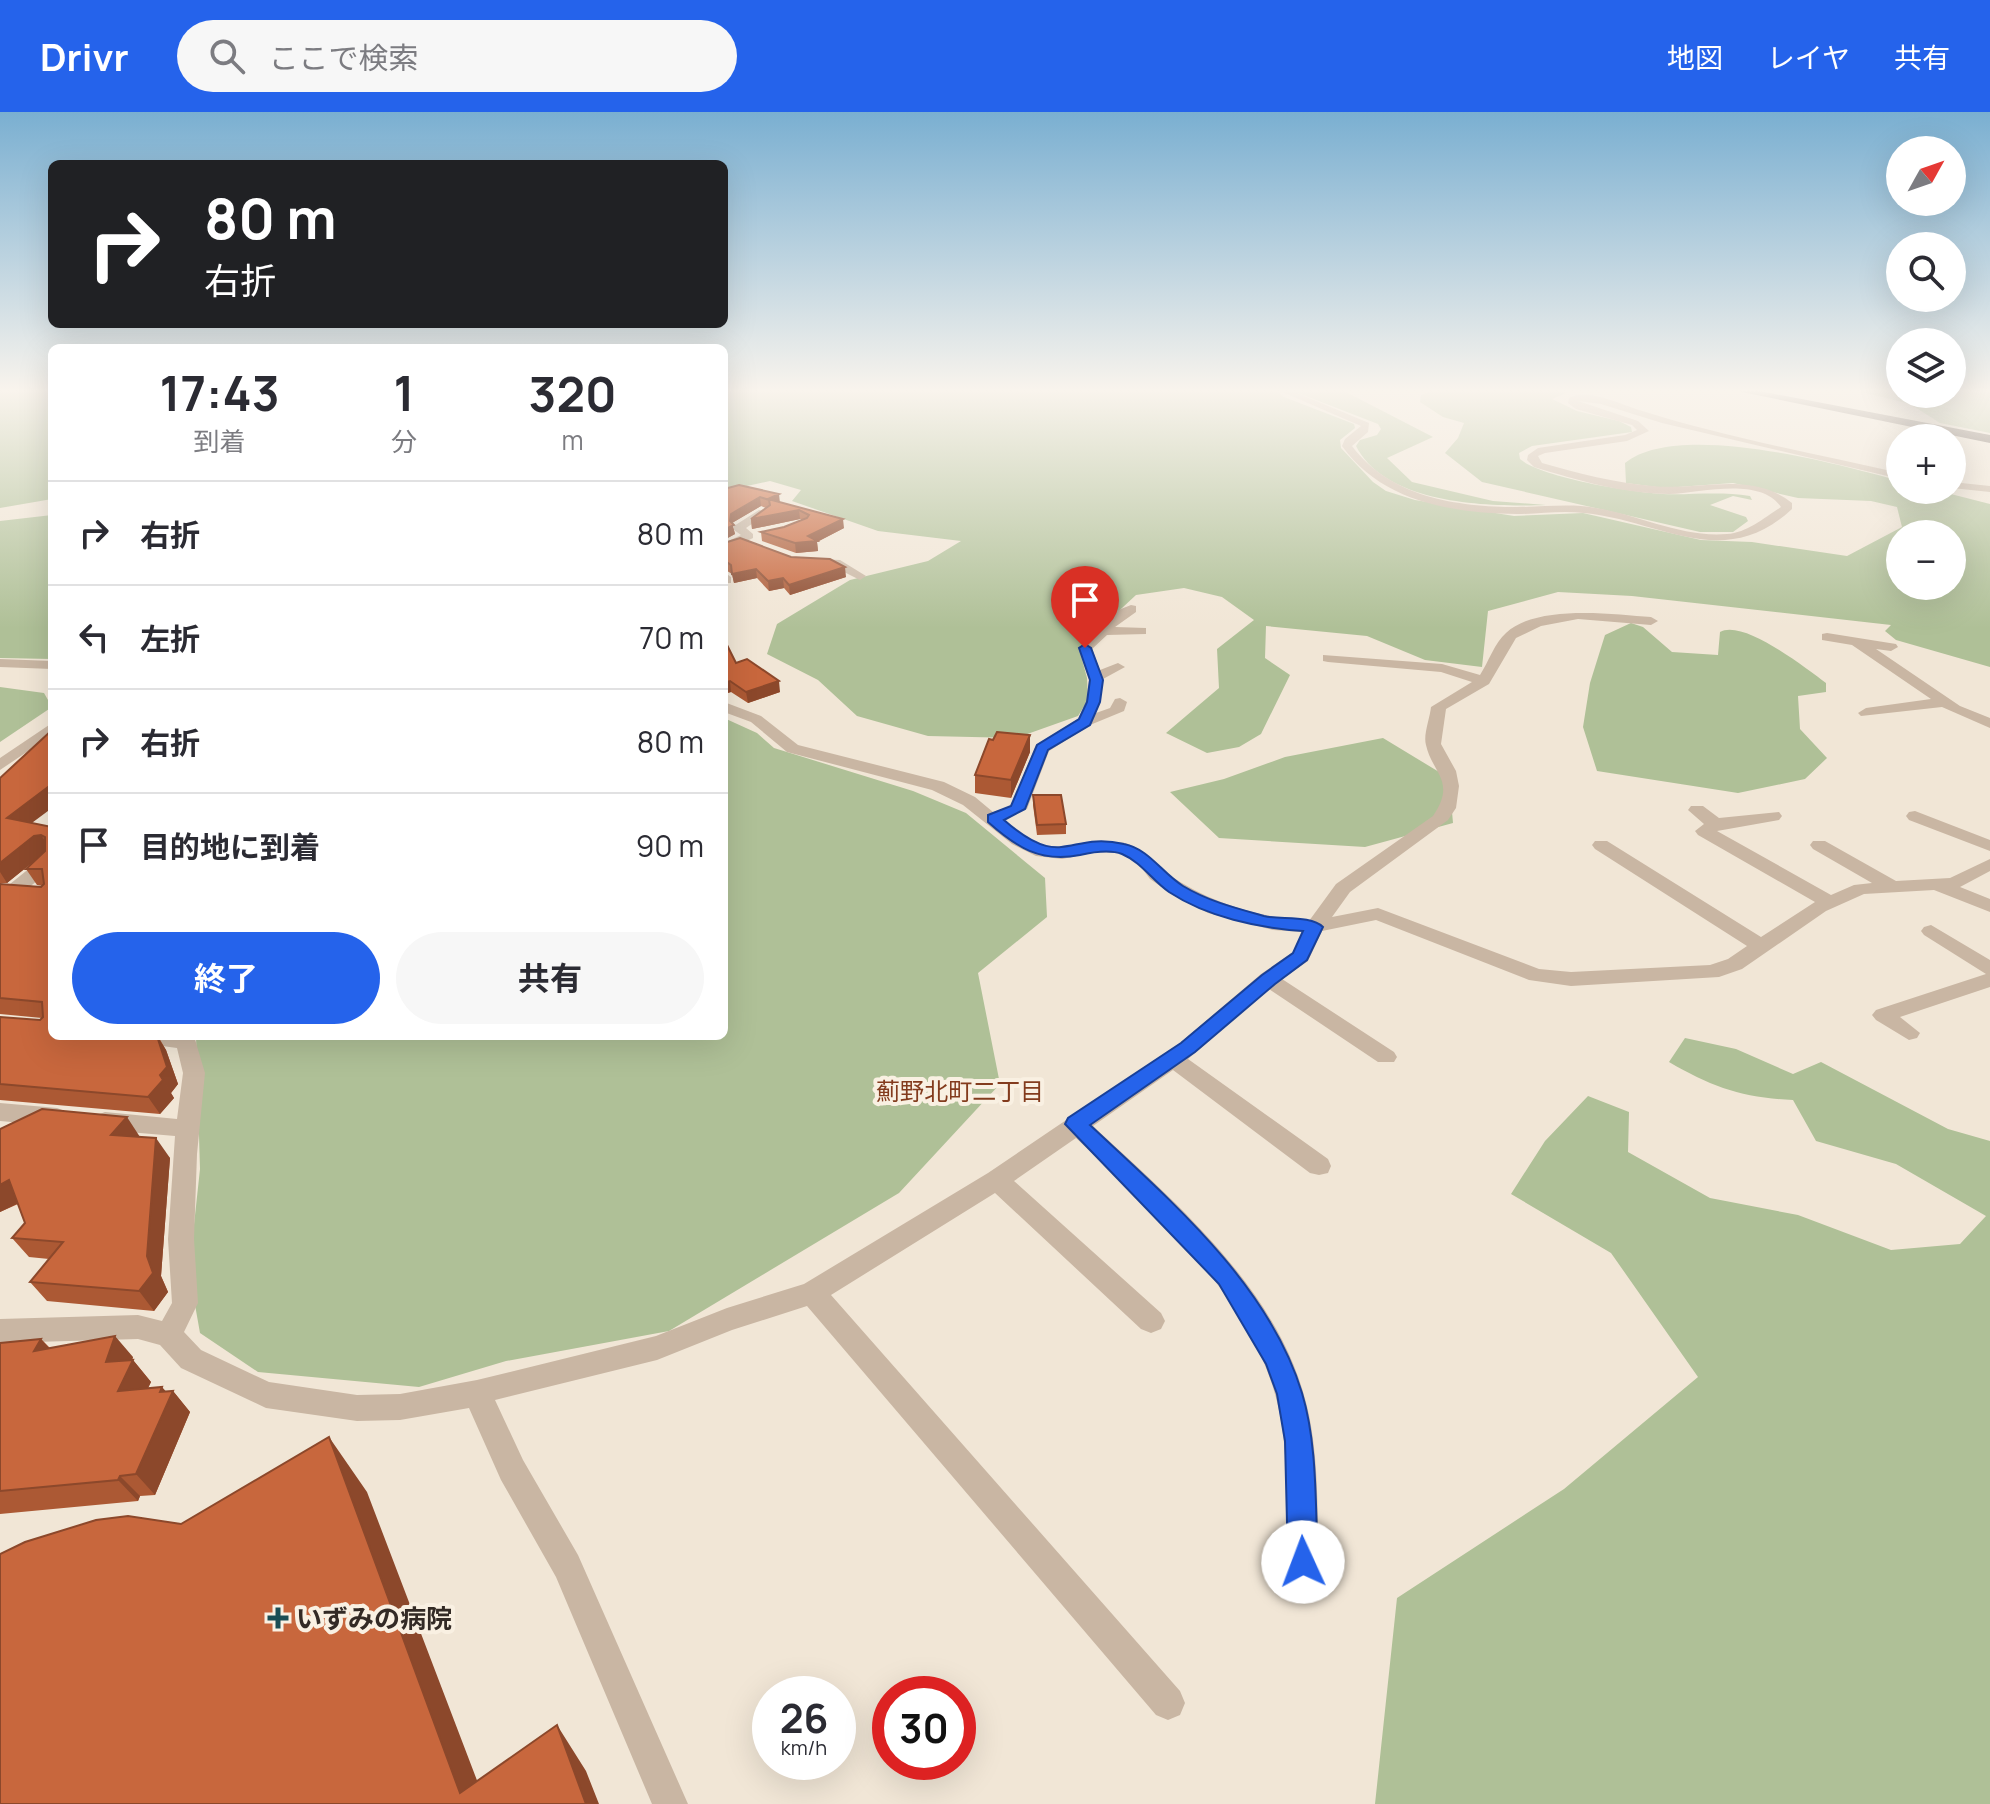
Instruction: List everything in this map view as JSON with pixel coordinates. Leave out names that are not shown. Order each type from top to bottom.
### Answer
[{"type":"street","points":[[1371,470],[1392,487],[1425,498],[1506,511],[1583,509],[1622,515],[1684,533],[1726,538],[1742,536],[1788,505],[1779,497],[1739,487],[1658,491],[1557,470]]},
{"type":"street","points":[[1966,486],[1990,489]]},
{"type":"street","points":[[746,537],[763,512]]},
{"type":"street","points":[[728,526],[746,537]]},
{"type":"street","points":[[728,546],[746,537],[765,534]]},
{"type":"street","points":[[802,561],[836,563],[860,576]]},
{"type":"street","points":[[1085,722],[1093,702],[1095,677],[1085,648],[1131,609]]},
{"type":"street","points":[[0,1331],[138,1327],[169,1335],[191,1359],[266,1395],[357,1408],[400,1407],[477,1393],[519,1380],[657,1348],[727,1320],[812,1293],[997,1180],[1172,1058],[1268,979],[1301,956],[1314,927],[1343,888],[1439,820],[1447,808],[1451,786],[1448,771],[1433,744],[1434,722],[1439,707],[1484,681],[1511,635],[1537,623],[1578,615],[1651,621]]},
{"type":"street","points":[[1102,631],[1141,631]]},
{"type":"street","points":[[1827,637],[1891,647]]},
{"type":"street","points":[[1857,642],[1944,702],[1990,723]]},
{"type":"street","points":[[1328,658],[1442,668],[1484,681]]},
{"type":"street","points":[[0,663],[48,665]]},
{"type":"street","points":[[1095,677],[1118,667]]},
{"type":"street","points":[[993,818],[1018,809],[1042,748],[1085,722],[1116,711],[1120,702]]},
{"type":"street","points":[[1866,713],[1944,702]]},
{"type":"street","points":[[728,708],[756,719],[793,749],[938,786],[969,801],[1018,840],[1042,852],[1062,854],[1097,847],[1122,848],[1144,859],[1156,875],[1205,905],[1273,924],[1314,927],[1365,914],[1378,914],[1536,975],[1571,979],[1712,972],[1735,964],[1829,902],[1861,889],[1954,883],[1990,864]]},
{"type":"street","points":[[0,765],[48,731]]},
{"type":"street","points":[[1697,810],[1716,824]]},
{"type":"street","points":[[1773,816],[1716,824],[1704,831],[1829,902]]},
{"type":"street","points":[[1915,816],[1990,846]]},
{"type":"street","points":[[1601,845],[1761,946]]},
{"type":"street","points":[[1819,845],[1889,885]]},
{"type":"street","points":[[6,891],[48,862]]},
{"type":"street","points":[[1938,885],[1990,906]]},
{"type":"street","points":[[6,891],[39,894]]},
{"type":"street","points":[[1931,931],[1990,969]]},
{"type":"street","points":[[1966,953],[1990,946]]},
{"type":"street","points":[[1268,979],[1386,1057]]},
{"type":"street","points":[[1909,1033],[1883,1015],[1990,980]]},
{"type":"street","points":[[169,1335],[185,1303],[181,1239],[194,1073],[186,1041],[175,1040]]},
{"type":"street","points":[[1172,1058],[1319,1166]]},
{"type":"street","points":[[0,1112],[189,1129]]},
{"type":"street","points":[[1076,1124],[1171,1215],[1228,1277],[1277,1360],[1290,1394],[1298,1441],[1303,1562]]},
{"type":"street","points":[[997,1180],[1151,1321]]},
{"type":"street","points":[[812,1293],[1168,1703]]},
{"type":"street","points":[[477,1393],[512,1470],[567,1566],[670,1804]]},
{"type":"green space","points":[[0,470],[48,470],[48,500],[0,508]]},
{"type":"green space","points":[[728,470],[1362,470],[1386,491],[1415,500],[1514,516],[1583,513],[1701,540],[1752,542],[1847,556],[1886,535],[1886,600],[1966,600],[1966,520],[1900,520],[1897,507],[1871,501],[1798,498],[1733,483],[1664,488],[1626,483],[1625,470],[1858,470],[1886,477],[1886,504],[1966,504],[1966,498],[1990,504],[1990,667],[1896,640],[1885,631],[1891,625],[1632,596],[1558,592],[1488,611],[1482,667],[1425,660],[1367,636],[1266,626],[1265,658],[1290,675],[1261,734],[1239,747],[1207,753],[1166,733],[1219,688],[1217,649],[1254,620],[1222,597],[1184,588],[1136,595],[1079,648],[1087,678],[1088,700],[1078,716],[1016,738],[928,736],[857,716],[818,680],[767,654],[777,624],[850,580],[928,561],[961,541],[878,531],[792,501],[801,490],[770,481],[728,490]]},
{"type":"green space","points":[[1376,470],[1399,470],[1412,482],[1493,501],[1546,505],[1469,503],[1414,491]]},
{"type":"green space","points":[[1467,470],[1542,470],[1610,487],[1663,494],[1750,496],[1752,500],[1733,496],[1710,505],[1746,517],[1748,521],[1733,532],[1700,532],[1482,482]]},
{"type":"green space","points":[[48,515],[48,659],[0,658],[0,521]]},
{"type":"green space","points":[[1631,623],[1643,627],[1672,652],[1718,655],[1720,632],[1731,630],[1759,638],[1790,657],[1826,683],[1826,692],[1798,696],[1800,729],[1827,758],[1805,779],[1738,793],[1597,771],[1583,727],[1590,683],[1605,635]]},
{"type":"green space","points":[[0,687],[44,693],[48,710],[0,742]]},
{"type":"green space","points":[[728,720],[757,733],[774,748],[913,791],[966,813],[1045,878],[1047,917],[978,973],[1000,1084],[899,1193],[669,1331],[506,1361],[419,1387],[258,1372],[200,1333],[189,1271],[200,1169],[196,1040],[728,1040]]},
{"type":"green space","points":[[1383,738],[1449,778],[1453,823],[1365,847],[1219,838],[1170,792],[1224,779],[1285,757]]},
{"type":"green space","points":[[1685,1038],[1736,1049],[1793,1074],[1821,1062],[1948,1129],[1990,1141],[1990,1804],[1375,1804],[1397,1598],[1564,1489],[1698,1377],[1611,1253],[1511,1194],[1545,1141],[1588,1096],[1629,1112],[1628,1152],[1710,1198],[1798,1215],[1891,1250],[1960,1244],[1986,1216],[1896,1164],[1816,1141],[1793,1100],[1728,1090],[1669,1062]]},
{"type":"building","points":[[739,485],[779,494],[768,499],[843,519],[808,536],[817,541],[795,543],[761,532],[784,527],[809,515],[799,510],[751,519],[770,505],[769,500],[760,497],[731,514],[730,521],[734,525],[728,528],[728,488]]},
{"type":"building","points":[[740,538],[791,557],[830,559],[845,567],[789,585],[783,578],[768,581],[756,569],[732,574],[728,563],[728,542]]},
{"type":"building","points":[[728,647],[736,663],[747,659],[779,681],[746,692],[730,681]]},
{"type":"building","points":[[997,732],[1030,735],[1011,780],[975,775],[989,739],[993,740]]},
{"type":"building","points":[[48,734],[48,787],[7,818],[48,826],[48,1040],[158,1040],[167,1067],[160,1075],[163,1080],[148,1097],[0,1084],[0,1017],[40,1020],[43,1017],[42,1002],[0,998],[0,884],[41,887],[44,884],[42,869],[26,869],[45,851],[45,837],[34,836],[0,863],[0,778]]},
{"type":"building","points":[[1033,795],[1061,795],[1066,824],[1037,825]]},
{"type":"building","points":[[42,1109],[127,1117],[111,1135],[156,1138],[147,1256],[153,1273],[139,1291],[30,1282],[63,1242],[12,1238],[25,1223],[9,1180],[0,1185],[0,1129]]},
{"type":"building","points":[[115,1336],[106,1362],[133,1360],[118,1391],[162,1387],[160,1392],[173,1391],[136,1474],[120,1476],[118,1480],[0,1491],[0,1343],[41,1339],[34,1351]]},
{"type":"building","name":"いずみの病院","points":[[329,1437],[460,1793],[557,1725],[586,1804],[0,1804],[0,1554],[25,1542],[96,1520],[128,1516],[181,1524]]},
{"type":"place","name":"いずみの病院","points":[[278,1618]]},
{"type":"district","name":"薊野北町二丁目","points":[[960,1090]]},
{"type":"route","points":[[1085,648],[1096,680],[1093,702],[1085,722],[1042,748],[1018,809],[993,818],[1018,840],[1042,852],[1062,854],[1097,847],[1122,848],[1144,859],[1156,875],[1180,891],[1215,909],[1273,924],[1314,927],[1301,956],[1268,979],[1188,1048],[1076,1124],[1171,1215],[1228,1277],[1277,1360],[1290,1394],[1298,1441],[1303,1562]]}]
